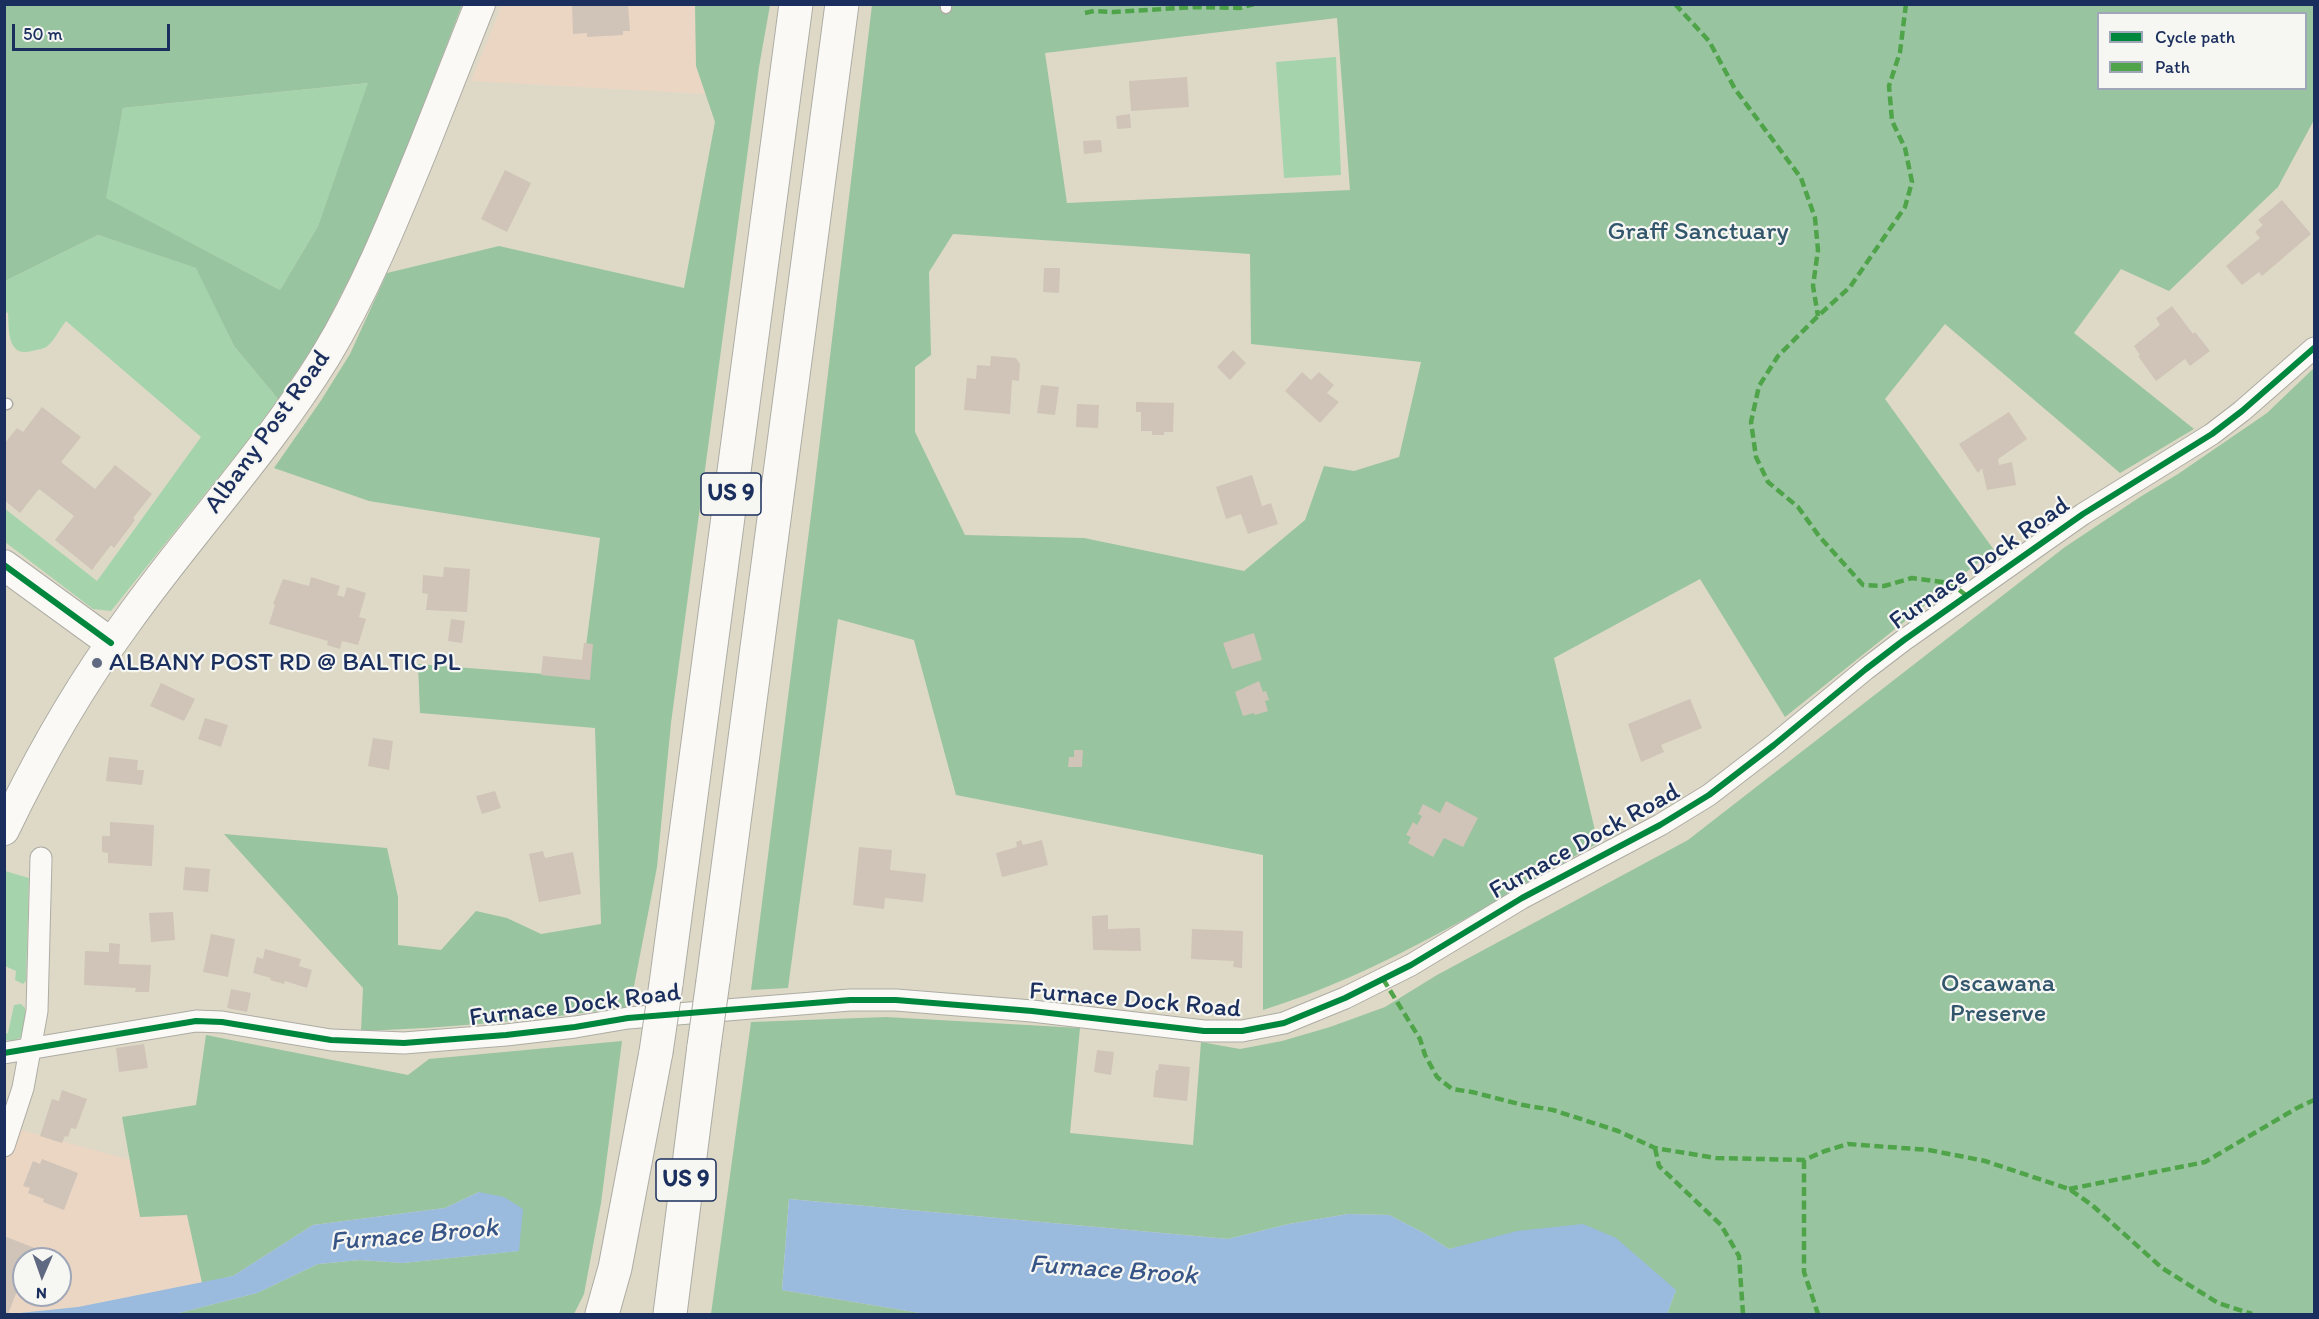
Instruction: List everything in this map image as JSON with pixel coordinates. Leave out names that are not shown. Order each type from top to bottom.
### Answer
[{"type":"highway","name":"US 9","points":[[623,1314],[796,4]]},
{"type":"highway","name":"US 9","points":[[670,1314],[842,4]]},
{"type":"highway","points":[[690,1314],[704,1046]]},
{"type":"highway","points":[[602,1314],[615,1268],[657,1052]]},
{"type":"main road","name":"Albany Post Road","points":[[4,830],[37,763],[68,708],[111,644],[247,466],[306,385],[336,338],[366,282],[390,227],[480,4]]},
{"type":"main road","points":[[4,565],[111,644]]},
{"type":"street","name":"Furnace Dock Road","points":[[4,1053],[196,1021],[222,1022],[331,1040],[411,1042],[506,1035],[628,1018],[843,1000],[896,1000],[1032,1011],[1204,1031],[1242,1031],[1284,1023],[1354,994],[1410,965],[1530,894],[1660,825],[1709,795],[1904,640],[2083,514],[2212,434],[2314,348]]},
{"type":"street","points":[[4,1146],[19,1103],[38,996],[41,858]]},
{"type":"shaded area","points":[[502,5],[695,5],[696,66],[705,94],[471,81]]},
{"type":"shaded area","points":[[4,1125],[130,1160],[140,1217],[187,1215],[202,1283],[78,1307],[5,1314]]},
{"type":"green space","points":[[5,5],[462,5],[380,218],[318,340],[278,399],[234,346],[196,268],[98,235],[5,281]],"holes":[[[368,83],[318,226],[280,290],[106,198],[123,108]]]},
{"type":"green space","points":[[695,5],[770,5],[759,67],[671,723],[657,867],[630,1007],[429,1028],[361,1031],[363,988],[224,834],[387,848],[398,897],[398,945],[441,950],[476,911],[507,918],[541,934],[601,924],[595,728],[420,713],[418,664],[582,677],[600,538],[369,501],[274,468],[350,354],[387,273],[499,246],[684,288],[715,122],[696,66]]},
{"type":"green space","name":"Graff Sanctuary","points":[[872,5],[2314,5],[2314,120],[2278,187],[2169,291],[2121,269],[2074,333],[2194,429],[2120,473],[1945,324],[1885,399],[1994,550],[1785,717],[1700,579],[1554,658],[1598,843],[1435,936],[1350,977],[1263,1010],[1263,855],[956,795],[914,640],[838,619],[788,988],[751,990]],"holes":[[[1337,18],[1350,190],[1067,203],[1045,53]],[[953,234],[1250,254],[1251,344],[1421,362],[1399,457],[1354,471],[1324,466],[1305,520],[1244,571],[1084,538],[965,535],[915,432],[915,367],[931,355],[929,272]]]},
{"type":"green space","points":[[1336,57],[1341,175],[1284,178],[1276,62]]},
{"type":"green space","points":[[369,83],[318,226],[280,290],[105,198],[123,108]]},
{"type":"green space","points":[[98,235],[197,268],[234,346],[278,399],[245,444],[111,611],[93,609],[5,542],[4,508],[97,581],[201,437],[66,321],[52,342],[45,348],[24,352],[14,347],[9,334],[8,313],[5,312],[5,281]]},
{"type":"green space","name":"Oscawana Preserve","points":[[2314,368],[2314,1314],[1667,1314],[1676,1290],[1467,1245],[1449,1249],[1389,1215],[1348,1214],[1289,1224],[1228,1239],[789,1199],[782,1290],[926,1314],[711,1314],[751,1022],[886,1017],[1080,1028],[1070,1133],[1193,1145],[1201,1042],[1240,1049],[1282,1041],[1385,1007],[1437,975],[1688,840],[2065,547],[2267,413]]},
{"type":"green space","points":[[5,871],[29,878],[26,981],[23,984],[15,980],[16,971],[5,966]]},
{"type":"green space","points":[[21,1004],[25,1008],[25,1030],[22,1037],[13,1041],[5,1040],[14,1005]]},
{"type":"green space","points":[[206,1035],[408,1075],[429,1059],[622,1041],[601,1203],[584,1294],[574,1314],[175,1314],[257,1293],[318,1264],[360,1260],[403,1263],[518,1251],[479,1192],[445,1208],[313,1225],[233,1276],[202,1283],[187,1215],[140,1217],[122,1117],[196,1105]]},
{"type":"water","name":"Furnace Brook","points":[[479,1192],[504,1197],[523,1209],[519,1251],[403,1263],[360,1260],[318,1264],[257,1293],[175,1314],[10,1314],[78,1307],[233,1276],[313,1225],[445,1208]]},
{"type":"water","name":"Furnace Brook","points":[[789,1199],[1228,1239],[1289,1224],[1348,1214],[1389,1215],[1449,1249],[1517,1231],[1583,1224],[1616,1238],[1676,1290],[1667,1314],[926,1314],[782,1290]]},
{"type":"building","points":[[572,4],[628,4],[630,31],[623,31],[623,35],[587,37],[587,33],[573,34]]},
{"type":"building","points":[[1187,77],[1189,107],[1131,111],[1129,81]]},
{"type":"building","points":[[1130,114],[1131,128],[1117,129],[1116,116]]},
{"type":"building","points":[[1101,140],[1102,152],[1084,154],[1083,141]]},
{"type":"building","points":[[505,170],[531,183],[507,232],[481,219]]},
{"type":"building","points":[[2282,200],[2311,234],[2262,276],[2259,272],[2242,285],[2226,266],[2260,238],[2255,232],[2263,225],[2258,220]]},
{"type":"building","points":[[1044,268],[1060,268],[1059,293],[1043,292]]},
{"type":"building","points":[[2172,306],[2193,334],[2195,332],[2210,351],[2190,366],[2185,359],[2156,381],[2138,356],[2140,355],[2134,346],[2160,325],[2156,318]]},
{"type":"building","points":[[1233,350],[1246,363],[1230,380],[1217,367]]},
{"type":"building","points":[[991,356],[1016,358],[1020,364],[1019,381],[1012,380],[1010,414],[964,410],[967,378],[976,379],[977,365],[990,366]]},
{"type":"building","points":[[1302,372],[1311,380],[1319,372],[1334,385],[1327,393],[1339,402],[1320,423],[1285,391]]},
{"type":"building","points":[[1041,385],[1059,387],[1055,415],[1037,413]]},
{"type":"building","points":[[1136,402],[1174,403],[1173,432],[1152,435],[1152,431],[1141,431],[1141,412],[1136,412]]},
{"type":"building","points":[[1077,404],[1099,405],[1098,428],[1076,427]]},
{"type":"building","points":[[42,407],[81,437],[61,462],[95,489],[115,465],[152,494],[114,548],[111,545],[92,570],[55,540],[74,516],[39,489],[20,513],[4,500],[4,444],[17,428],[23,432]]},
{"type":"building","points":[[2009,412],[2027,439],[1998,459],[1999,465],[2012,462],[2016,485],[1987,490],[1982,468],[1978,473],[1959,444]]},
{"type":"building","points":[[1252,475],[1262,506],[1271,503],[1278,524],[1248,534],[1241,514],[1226,519],[1216,487]]},
{"type":"building","points":[[444,567],[470,569],[467,612],[426,610],[428,594],[422,593],[423,575],[443,577]]},
{"type":"building","points":[[311,577],[340,586],[337,595],[344,597],[347,587],[366,593],[359,617],[366,619],[358,645],[342,641],[340,649],[327,645],[328,641],[269,624],[275,605],[273,604],[283,579],[309,586]]},
{"type":"building","points":[[451,619],[465,621],[462,643],[448,641]]},
{"type":"building","points":[[1254,633],[1262,660],[1232,669],[1223,643]]},
{"type":"building","points":[[584,643],[593,644],[590,680],[541,675],[543,656],[582,660]]},
{"type":"building","points":[[1259,681],[1269,700],[1265,701],[1268,711],[1243,716],[1235,692]]},
{"type":"building","points":[[161,683],[195,699],[184,721],[150,706]]},
{"type":"building","points":[[1690,699],[1702,728],[1661,745],[1664,752],[1641,762],[1628,724]]},
{"type":"building","points":[[205,718],[228,725],[221,747],[198,739]]},
{"type":"building","points":[[373,738],[393,741],[389,770],[368,766]]},
{"type":"building","points":[[1074,750],[1083,750],[1082,767],[1068,767],[1069,757],[1074,757]]},
{"type":"building","points":[[109,757],[138,760],[137,770],[144,770],[142,785],[106,781]]},
{"type":"building","points":[[495,791],[501,808],[482,814],[476,796]]},
{"type":"building","points":[[1446,801],[1478,818],[1463,847],[1444,838],[1433,857],[1408,843],[1411,837],[1406,835],[1413,822],[1417,825],[1422,816],[1418,814],[1423,804],[1440,813]]},
{"type":"building","points":[[110,822],[154,825],[152,866],[108,863],[108,853],[102,852],[102,836],[110,836]]},
{"type":"building","points":[[1021,840],[1023,845],[1042,840],[1048,865],[1002,877],[996,853],[1017,847],[1016,842]]},
{"type":"building","points":[[859,847],[892,850],[890,870],[926,874],[923,902],[885,898],[884,909],[853,905]]},
{"type":"building","points":[[543,851],[545,858],[573,852],[581,894],[539,902],[529,854]]},
{"type":"building","points":[[185,867],[210,869],[208,892],[183,890]]},
{"type":"building","points":[[173,912],[175,940],[151,942],[149,913]]},
{"type":"building","points":[[1108,915],[1108,929],[1140,928],[1141,951],[1093,950],[1092,916]]},
{"type":"building","points":[[1192,929],[1243,931],[1242,968],[1233,967],[1234,961],[1191,959]]},
{"type":"building","points":[[211,934],[235,939],[228,977],[203,972]]},
{"type":"building","points":[[109,943],[120,944],[119,964],[151,965],[149,992],[135,992],[136,988],[84,985],[85,951],[109,952]]},
{"type":"building","points":[[265,949],[301,959],[299,966],[312,970],[307,988],[285,981],[284,984],[253,973],[257,957],[263,959]]},
{"type":"building","points":[[231,989],[251,993],[247,1012],[227,1008]]},
{"type":"building","points":[[144,1044],[148,1068],[119,1072],[116,1048]]},
{"type":"building","points":[[1097,1050],[1114,1052],[1111,1075],[1094,1072]]},
{"type":"building","points":[[1159,1064],[1190,1067],[1187,1101],[1153,1097],[1156,1070],[1158,1071]]},
{"type":"building","points":[[62,1090],[87,1099],[76,1129],[71,1128],[68,1137],[65,1136],[62,1143],[40,1136],[52,1099],[59,1101]]},
{"type":"building","points":[[42,1159],[78,1173],[64,1210],[43,1202],[44,1199],[28,1193],[30,1188],[23,1186],[33,1161],[40,1164]]},
{"type":"building","points":[[4,1236],[32,1247],[12,1247],[12,1304],[8,1314],[4,1314]]},
{"type":"marked path","points":[[1085,13],[1196,7],[1240,8],[1254,4]]},
{"type":"marked path","points":[[1675,4],[1709,41],[1735,89],[1801,178],[1815,218],[1818,250],[1813,286],[1818,316]]},
{"type":"marked path","points":[[1906,4],[1900,52],[1889,86],[1892,121],[1905,148],[1912,182],[1905,207],[1850,287],[1778,356],[1759,386],[1751,422],[1756,457],[1768,482],[1798,507],[1819,536],[1863,585],[1884,586],[1912,578],[1950,583],[1967,596]]},
{"type":"marked path","points":[[1383,979],[1420,1039],[1425,1055],[1437,1077],[1452,1089],[1553,1110],[1618,1131],[1655,1148],[1716,1158],[1804,1160],[1848,1144],[1929,1150],[1985,1161],[2069,1189],[2092,1205],[2162,1268],[2218,1303],[2252,1314]]},
{"type":"marked path","points":[[2069,1189],[2205,1162],[2314,1100]]},
{"type":"marked path","points":[[1655,1148],[1659,1166],[1721,1225],[1739,1256],[1743,1314]]},
{"type":"marked path","points":[[1804,1160],[1804,1272],[1818,1314]]},
{"type":"cycle path","points":[[4,1053],[196,1021],[222,1022],[331,1040],[404,1043],[506,1035],[628,1018],[850,1000],[896,1000],[1032,1011],[1204,1031],[1242,1031],[1284,1023],[1345,998],[1411,965],[1522,898],[1660,825],[1709,795],[1904,640],[2083,514],[2212,434],[2314,348]]},
{"type":"cycle path","points":[[4,565],[111,643]]},
{"type":"place","name":"ALBANY POST RD @ BALTIC PL","points":[[97,663]]}]
